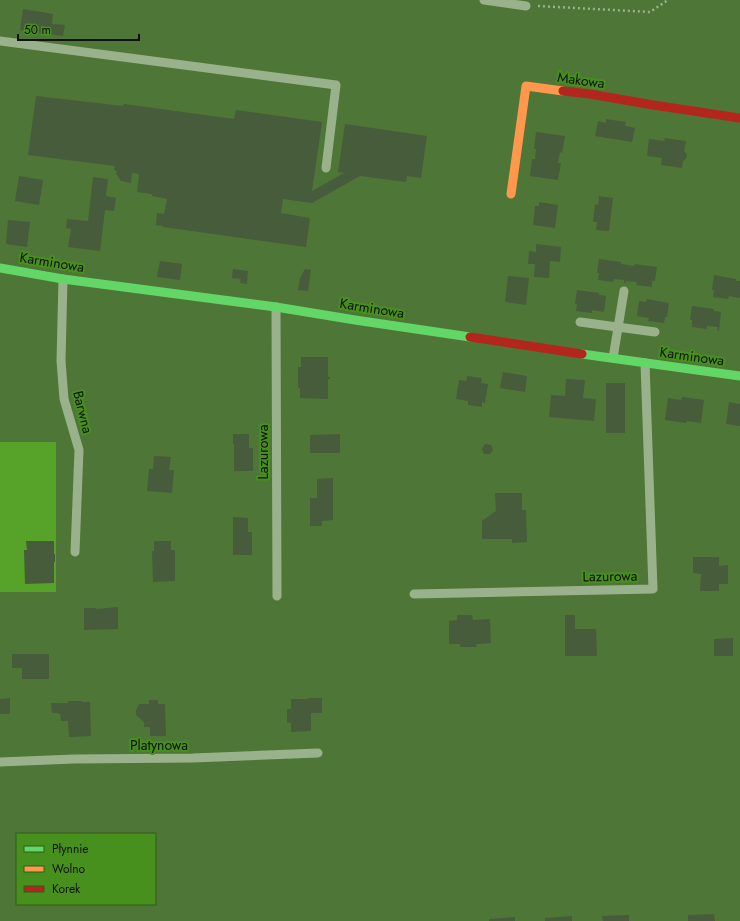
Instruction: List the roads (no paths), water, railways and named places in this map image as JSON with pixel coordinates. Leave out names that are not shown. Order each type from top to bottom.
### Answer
[{"type":"street","name":"Makowa","points":[[511,194],[526,86],[590,94],[740,118]]},
{"type":"street","name":"Karminowa","points":[[0,268],[63,279],[276,307],[361,321],[740,376]]},
{"type":"lane","points":[[484,0],[526,6]]},
{"type":"lane","points":[[0,41],[336,85],[326,168]]},
{"type":"lane","name":"Barwna","points":[[63,279],[61,368],[64,399],[78,450],[75,552]]},
{"type":"lane","points":[[613,358],[624,291]]},
{"type":"lane","name":"Lazurowa","points":[[276,307],[277,596]]},
{"type":"lane","points":[[580,322],[654,332]]},
{"type":"lane","name":"Lazurowa","points":[[414,594],[653,589],[644,363]]},
{"type":"lane","name":"Platynowa","points":[[0,762],[74,759],[193,758],[318,753]]}]
